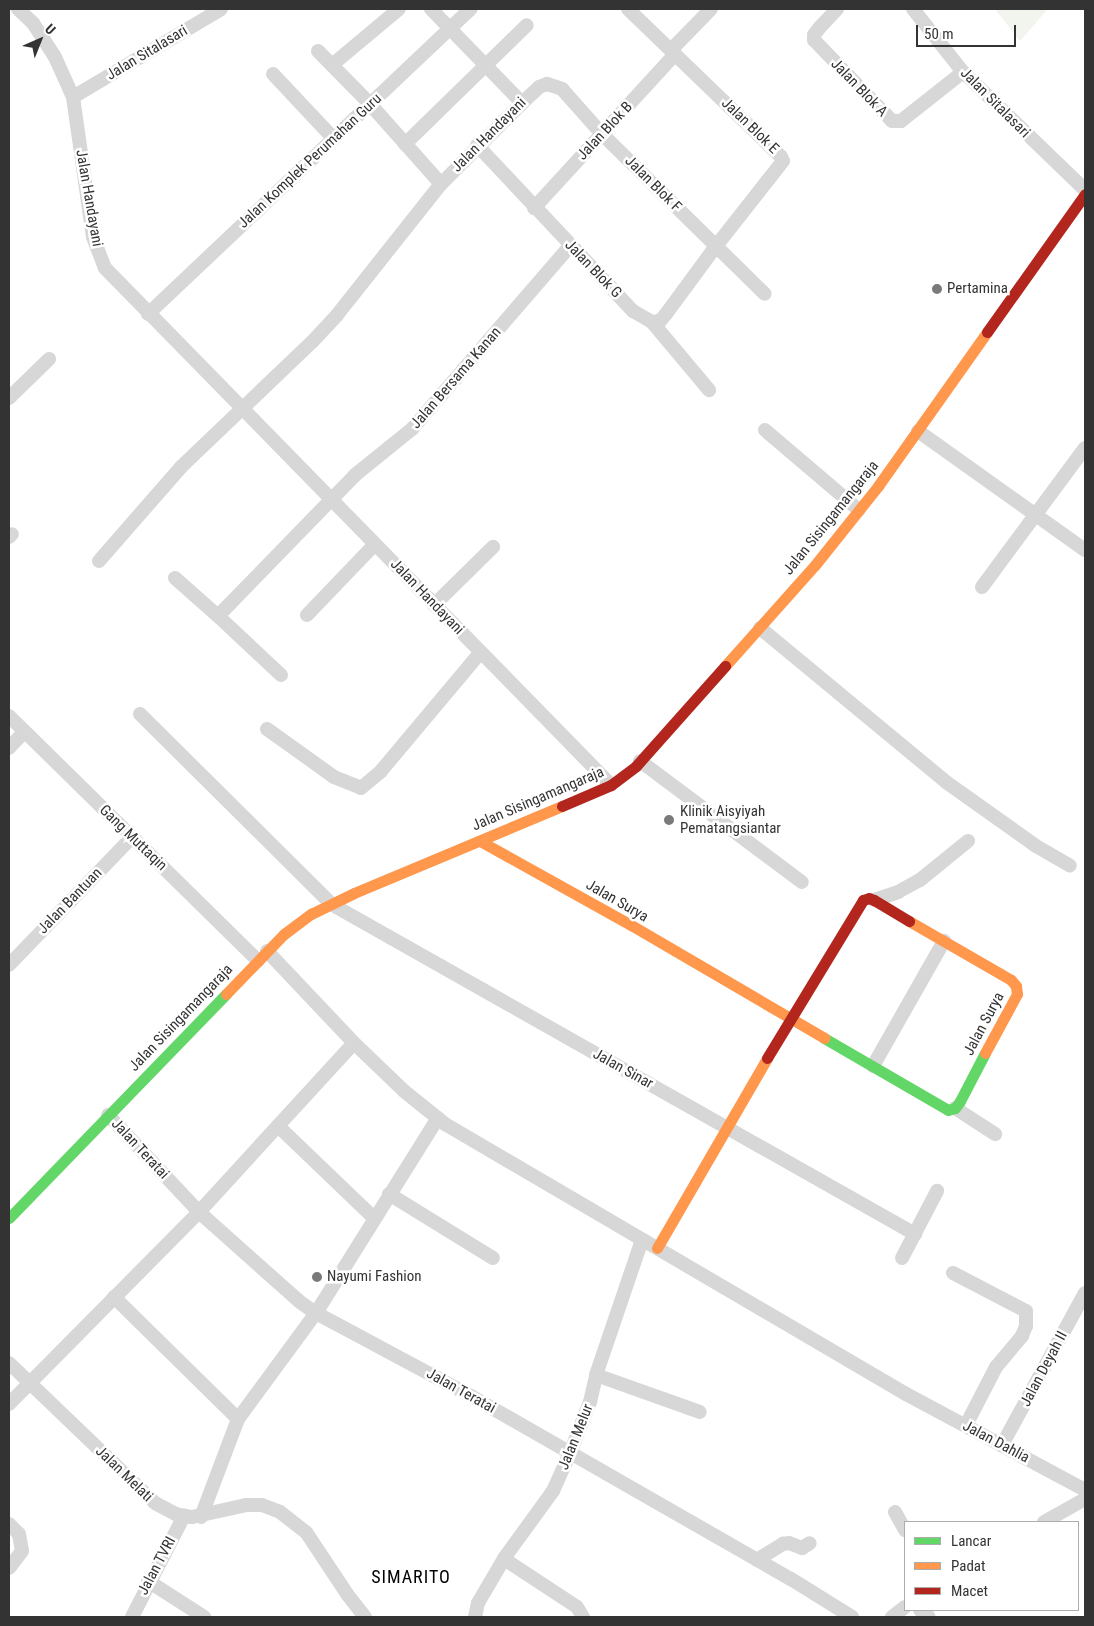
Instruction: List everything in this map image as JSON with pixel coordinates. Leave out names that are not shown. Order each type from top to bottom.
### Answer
[{"type":"main road","name":"Jalan Sisingamangaraja","points":[[9,1218],[284,934],[331,904],[611,785],[640,761],[816,565],[918,431],[1085,192]]},
{"type":"main road","name":"Jalan Surya","points":[[480,841],[948,1110],[954,1108],[960,1101],[1018,994],[1016,986],[1011,980],[874,900]]},
{"type":"main road","points":[[656,1248],[790,1018],[862,900],[869,898],[874,900]]},
{"type":"street","name":"Jalan Handayani","points":[[18,9],[33,23],[55,57],[73,97],[93,237],[104,268],[611,785]]},
{"type":"street","name":"Jalan Sitalasari","points":[[73,97],[221,9]]},
{"type":"street","points":[[332,65],[399,9]]},
{"type":"street","points":[[431,9],[522,103]]},
{"type":"street","name":"Jalan Komplek Perumahan Guru","points":[[148,314],[472,9]]},
{"type":"street","name":"Jalan Blok E","points":[[628,9],[783,161],[716,246],[666,314],[660,321],[652,322]]},
{"type":"street","name":"Jalan Blok B","points":[[534,208],[602,134],[710,9]]},
{"type":"street","name":"Jalan Blok A","points":[[837,9],[814,35],[814,40],[892,121],[901,121],[963,72]]},
{"type":"street","name":"Jalan Sitalasari","points":[[913,9],[963,72],[1085,192]]},
{"type":"street","points":[[405,144],[527,25]]},
{"type":"street","points":[[318,51],[370,104],[441,184]]},
{"type":"street","points":[[273,74],[334,139]]},
{"type":"street","name":"Jalan Blok F","points":[[539,87],[547,84],[562,89],[602,134],[765,294]]},
{"type":"street","name":"Jalan Handayani","points":[[242,409],[337,315],[441,184],[478,145],[539,87]]},
{"type":"street","name":"Jalan Blok G","points":[[478,145],[534,208],[633,311],[652,322],[709,390]]},
{"type":"street","name":"Jalan Bersama Kanan","points":[[218,616],[355,475],[412,429],[570,246]]},
{"type":"street","points":[[9,398],[49,359]]},
{"type":"street","points":[[99,561],[181,467],[242,409]]},
{"type":"street","points":[[765,430],[859,510]]},
{"type":"street","points":[[918,431],[1085,550]]},
{"type":"street","points":[[982,587],[1085,448]]},
{"type":"street","points":[[306,615],[375,544]]},
{"type":"street","points":[[434,604],[493,547]]},
{"type":"street","points":[[175,578],[281,675]]},
{"type":"street","points":[[760,628],[946,782],[1036,846],[1070,866]]},
{"type":"street","points":[[266,729],[334,777],[361,788],[381,771],[480,652]]},
{"type":"street","name":"Jalan Sinar","points":[[140,714],[331,904],[915,1234]]},
{"type":"street","name":"Gang Muttaqin","points":[[9,716],[132,837],[263,956],[404,1091],[438,1118],[642,1240]]},
{"type":"street","points":[[9,748],[24,732]]},
{"type":"street","points":[[640,761],[802,882]]},
{"type":"street","name":"Jalan Bantuan","points":[[9,965],[132,837]]},
{"type":"street","points":[[874,900],[898,892],[920,880],[968,841]]},
{"type":"street","points":[[873,1066],[944,941]]},
{"type":"street","points":[[9,1404],[199,1212],[354,1043]]},
{"type":"street","points":[[954,1108],[996,1134]]},
{"type":"street","name":"Jalan Teratai","points":[[108,1115],[199,1212],[300,1302],[316,1313],[472,1396],[757,1560],[852,1617]]},
{"type":"street","points":[[201,1517],[238,1419],[316,1313],[438,1118]]},
{"type":"street","points":[[278,1126],[374,1218]]},
{"type":"street","points":[[902,1258],[937,1191]]},
{"type":"street","points":[[389,1194],[493,1258]]},
{"type":"street","name":"Jalan Dahlia","points":[[642,1240],[906,1394],[1085,1490]]},
{"type":"street","name":"Jalan Melur","points":[[475,1617],[478,1602],[504,1559],[553,1491],[570,1453],[590,1402],[596,1376],[642,1240]]},
{"type":"street","points":[[953,1273],[1026,1311],[1026,1326],[1022,1336],[996,1367],[966,1425]]},
{"type":"street","name":"Jalan Deyah II","points":[[1002,1445],[1085,1295]]},
{"type":"street","points":[[114,1297],[238,1419]]},
{"type":"street","name":"Jalan Melati","points":[[9,1363],[154,1503],[184,1516],[201,1517],[246,1505],[262,1505],[280,1512],[306,1532],[347,1594],[365,1617]]},
{"type":"street","points":[[596,1376],[700,1412]]},
{"type":"street","points":[[1046,1521],[1085,1499]]},
{"type":"street","points":[[895,1512],[904,1528]]},
{"type":"street","name":"Jalan TVRI","points":[[132,1617],[148,1581],[184,1516]]},
{"type":"street","points":[[9,1524],[19,1534],[22,1551],[9,1568]]},
{"type":"street","points":[[757,1560],[789,1542],[802,1548],[810,1543]]},
{"type":"street","points":[[504,1559],[576,1606],[583,1617]]},
{"type":"street","points":[[148,1581],[204,1617]]},
{"type":"street","points":[[892,1617],[904,1608]]},
{"type":"shaded area","points":[[995,9],[1045,9],[1046,11],[1020,41]]},
{"type":"traffic: fast","points":[[9,1218],[226,994]]},
{"type":"traffic: fast","points":[[824,1038],[948,1110],[955,1108],[960,1101],[985,1053]]},
{"type":"traffic: slow","points":[[725,666],[815,565],[878,486],[987,332]]},
{"type":"traffic: slow","points":[[226,994],[284,934],[311,914],[354,893],[562,806]]},
{"type":"traffic: slow","points":[[480,841],[631,925],[824,1038]]},
{"type":"traffic: slow","points":[[909,921],[1011,980],[1016,986],[1017,994],[985,1053]]},
{"type":"traffic: slow","points":[[657,1248],[767,1058]]},
{"type":"traffic: jam","points":[[987,332],[1085,194]]},
{"type":"traffic: jam","points":[[562,806],[611,785],[636,766],[725,666]]},
{"type":"traffic: jam","points":[[767,1058],[863,900],[869,898],[874,900],[909,921]]},
{"type":"place","name":"Pertamina","points":[[937,289]]},
{"type":"place","name":"Klinik Aisyiyah Pematangsiantar","points":[[669,820]]},
{"type":"place","name":"Nayumi Fashion","points":[[317,1277]]},
{"type":"district","name":"SIMARITO","points":[[411,1577]]}]
